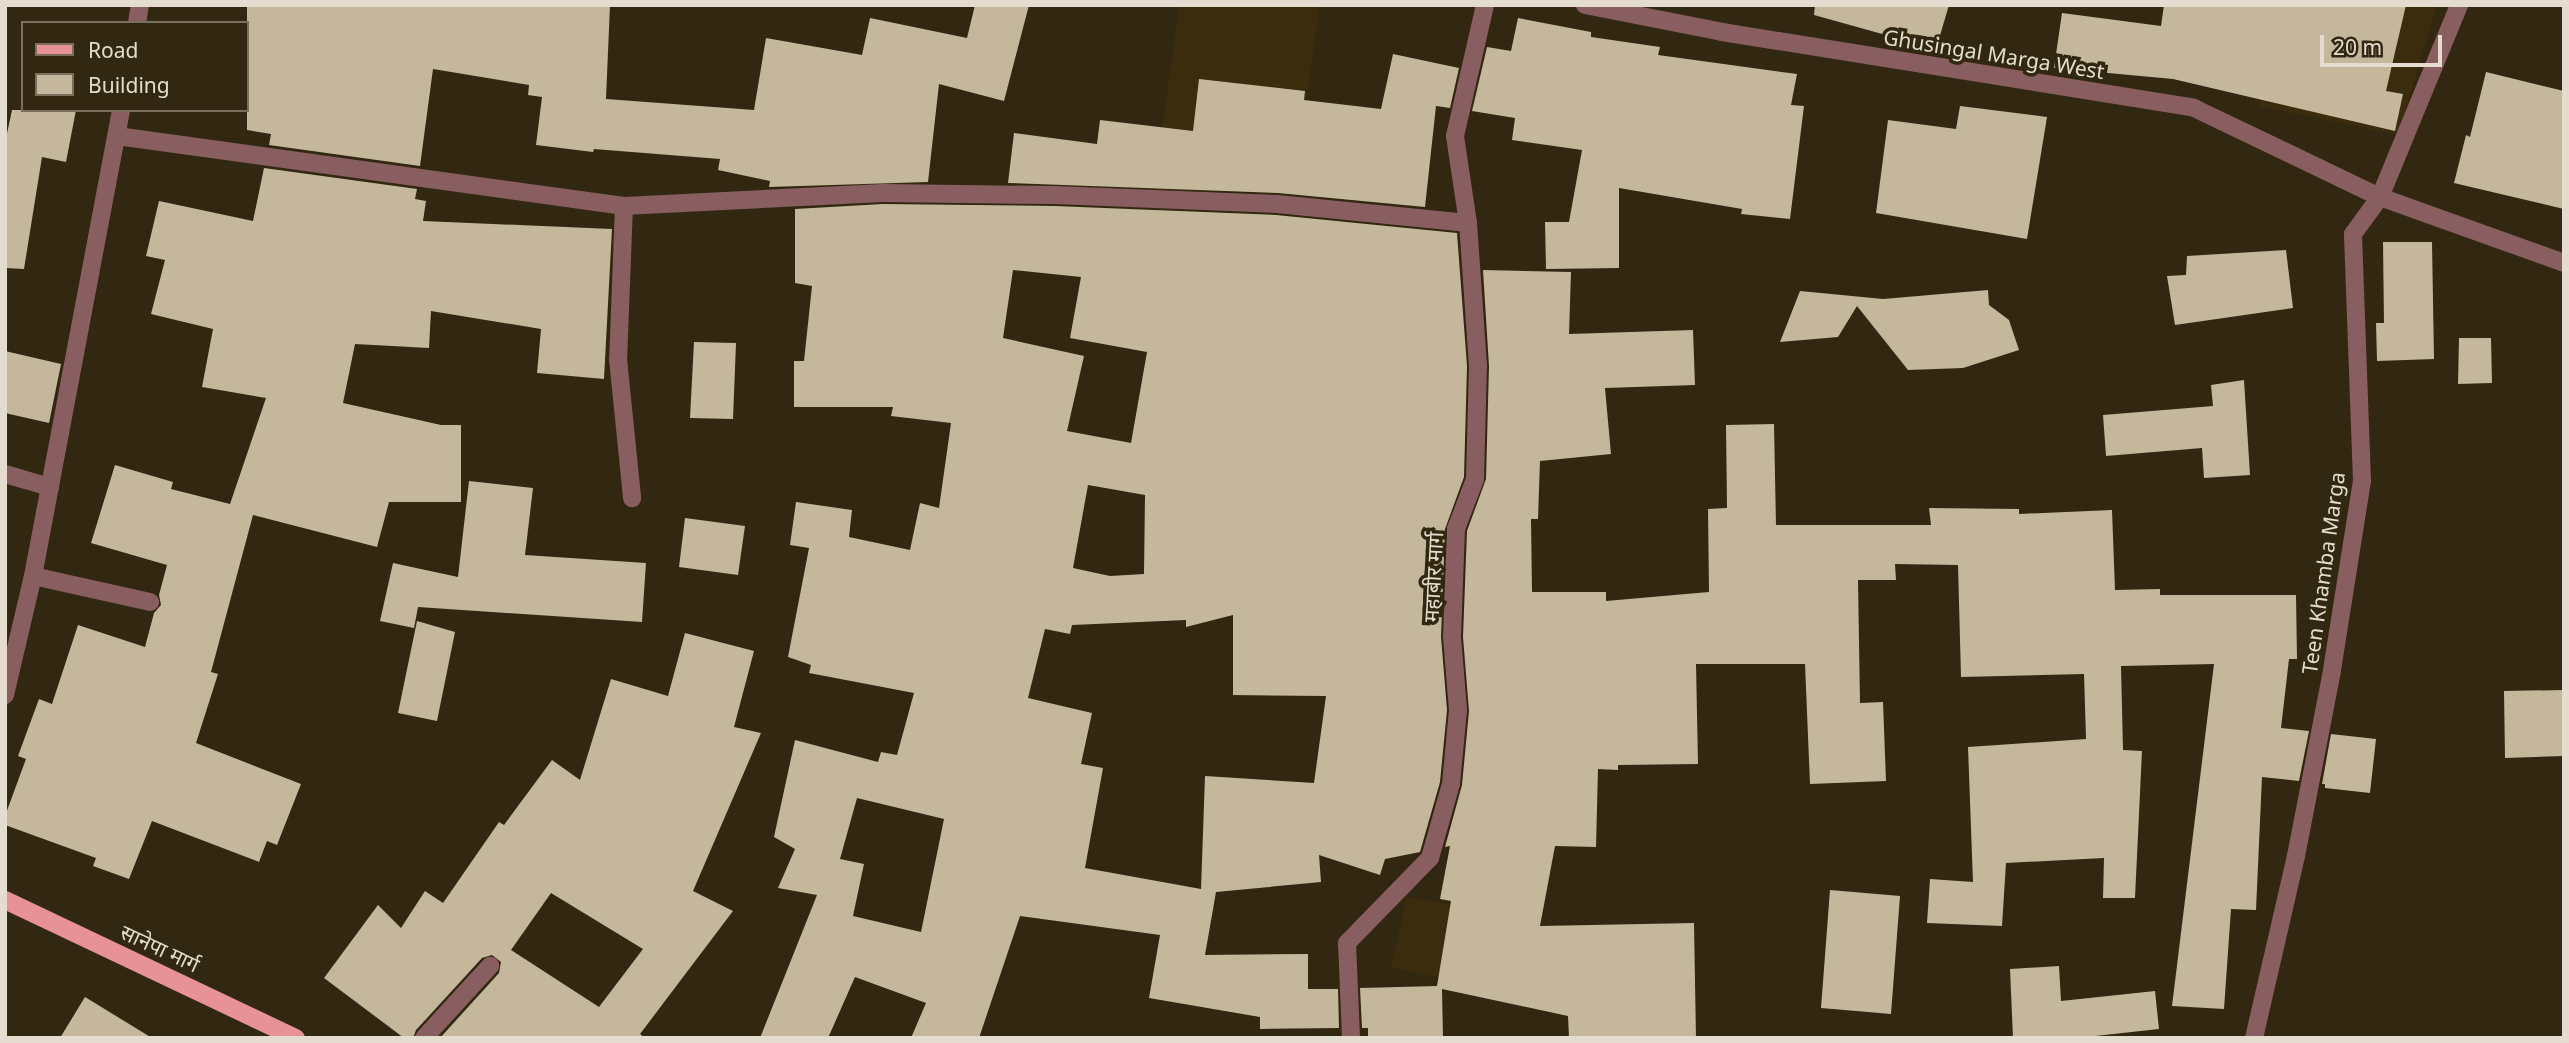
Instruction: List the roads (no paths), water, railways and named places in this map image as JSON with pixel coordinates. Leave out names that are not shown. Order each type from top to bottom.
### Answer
[{"type":"main road","name":"सानेपा मार्ग","points":[[5,900],[296,1038]]},
{"type":"street","name":"महाबीर मार्ग","points":[[1351,1038],[1347,943],[1430,858],[1451,784],[1458,710],[1452,637],[1456,529],[1475,479],[1478,366],[1468,223],[1455,136],[1485,5]]},
{"type":"street","name":"Ghusingal Marga West","points":[[1585,5],[1748,36],[2194,108],[2380,197],[2564,263]]},
{"type":"street","name":"Teen Khamba Marga","points":[[2254,1038],[2301,829],[2332,670],[2362,481],[2353,234],[2380,197],[2459,5]]},
{"type":"street","points":[[5,695],[33,576],[121,112]]},
{"type":"street","points":[[117,136],[624,206],[883,193],[1055,195],[1277,204],[1468,223]]},
{"type":"street","points":[[624,206],[618,359],[632,498]]},
{"type":"street","points":[[5,474],[50,487]]},
{"type":"street","points":[[33,576],[150,602]]},
{"type":"street","points":[[424,1038],[489,966]]}]
